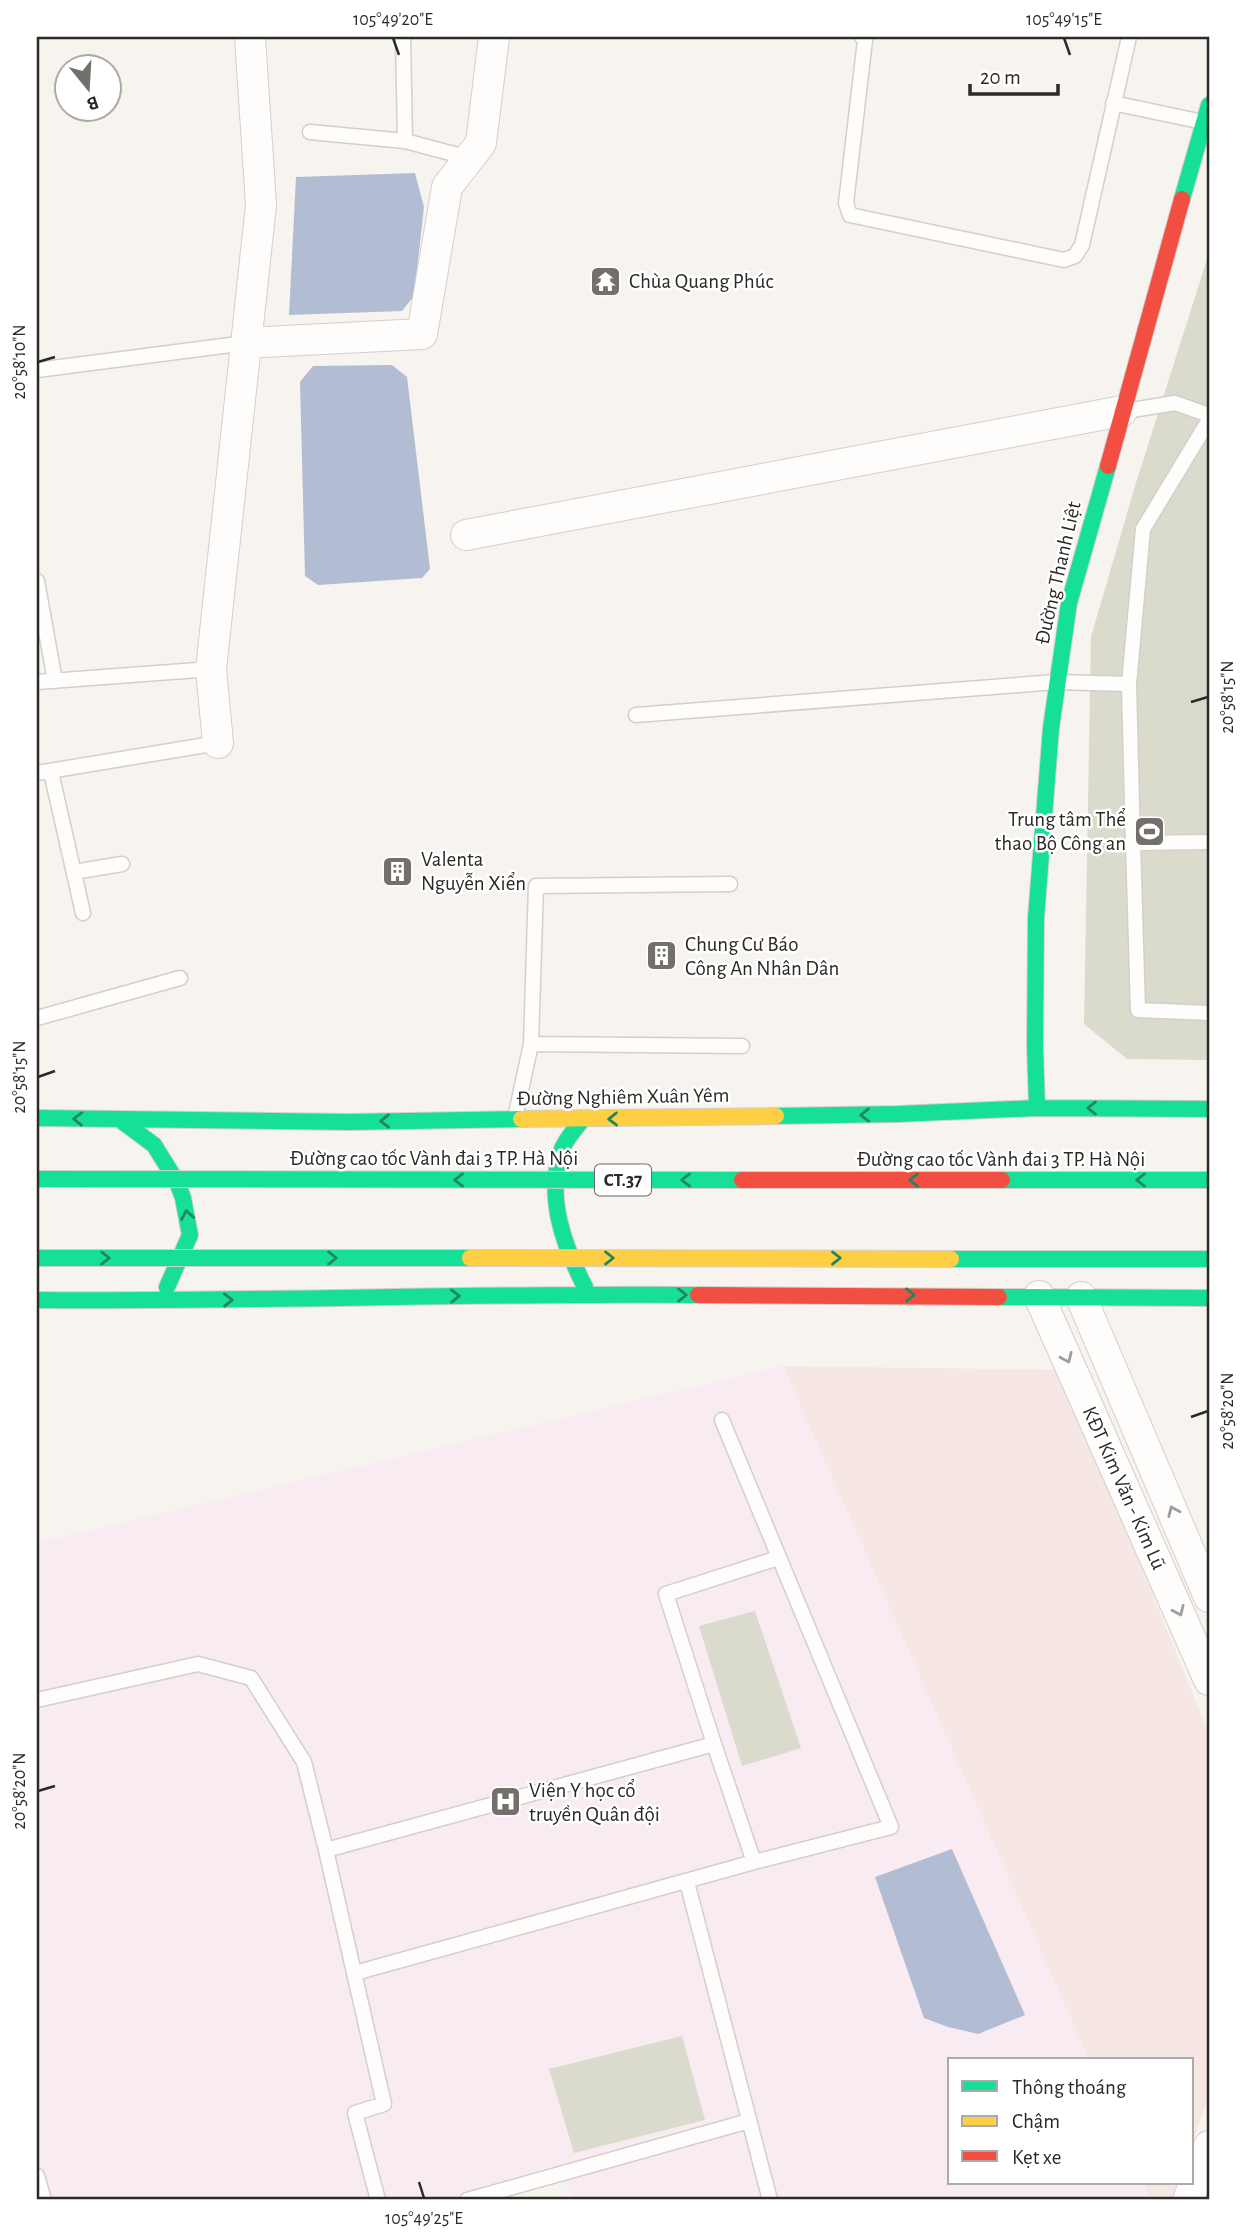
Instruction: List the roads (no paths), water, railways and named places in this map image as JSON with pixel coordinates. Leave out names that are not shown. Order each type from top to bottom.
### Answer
[{"type":"main road","name":"Đường Thanh Liệt","points":[[1037,1108],[1034,1036],[1044,786],[1056,682],[1069,603],[1209,105]]},
{"type":"main road","name":"Đường Nghiêm Xuân Yêm","points":[[37,1118],[349,1122],[898,1114],[1037,1108],[1209,1109]]},
{"type":"main road","points":[[120,1119],[153,1145],[177,1182],[188,1214],[190,1235],[159,1301]]},
{"type":"main road","points":[[582,1120],[561,1150],[554,1195],[567,1252],[589,1294]]},
{"type":"main road","name":"Đường cao tốc Vành đai 3 TP. Hà Nội","points":[[37,1179],[1209,1180]]},
{"type":"main road","points":[[37,1258],[1209,1259]]},
{"type":"main road","points":[[37,1300],[159,1301],[589,1294],[1209,1298]]},
{"type":"street","points":[[218,743],[211,669],[261,205],[250,37]]},
{"type":"street","points":[[246,343],[422,334],[447,187],[481,143],[494,37]]},
{"type":"street","points":[[466,536],[1122,411]]},
{"type":"street","name":"KĐT Kim Văn - Kim Lũ","points":[[1039,1296],[1209,1677]]},
{"type":"street","name":"KĐT Kim Văn - Kim Lũ","points":[[1081,1297],[1209,1597]]},
{"type":"street","points":[[1188,2200],[1209,2147]]},
{"type":"lane","points":[[403,37],[405,141]]},
{"type":"lane","points":[[862,37],[865,40],[846,203],[850,215],[1064,260],[1075,256],[1082,245],[1129,37]]},
{"type":"lane","points":[[1113,103],[1204,122]]},
{"type":"lane","points":[[310,132],[405,141],[470,158]]},
{"type":"lane","points":[[37,370],[246,343]]},
{"type":"lane","points":[[1122,411],[1175,403],[1209,418],[1143,529],[1129,684],[1138,1010],[1209,1013]]},
{"type":"lane","points":[[37,581],[55,681]]},
{"type":"lane","points":[[37,682],[211,669]]},
{"type":"lane","points":[[636,715],[1056,682],[1129,684]]},
{"type":"lane","points":[[83,914],[74,872],[44,772],[218,743]]},
{"type":"lane","points":[[1133,843],[1209,842]]},
{"type":"lane","points":[[74,872],[122,864]]},
{"type":"lane","points":[[514,1119],[531,1044],[536,886],[730,884]]},
{"type":"lane","points":[[37,1018],[180,978]]},
{"type":"lane","points":[[531,1044],[742,1046]]},
{"type":"lane","points":[[355,1973],[754,1862],[891,1828],[722,1420]]},
{"type":"lane","points":[[754,1862],[666,1594],[778,1558]]},
{"type":"lane","points":[[37,1700],[198,1664],[251,1678],[304,1762],[326,1850],[384,2104],[355,2113],[378,2200]]},
{"type":"lane","points":[[326,1850],[714,1744]]},
{"type":"lane","points":[[687,1882],[770,2200]]},
{"type":"lane","points":[[467,2200],[749,2121]]},
{"type":"lane","points":[[37,2176],[44,2200]]},
{"type":"water","points":[[415,173],[424,207],[414,296],[402,311],[289,315],[296,177]]},
{"type":"water","points":[[392,365],[407,377],[430,569],[422,578],[318,585],[305,576],[300,382],[313,366]]},
{"type":"water","points":[[952,1849],[1025,2015],[978,2034],[924,2018],[875,1877]]},
{"type":"place","name":"Chùa Quang Phúc","points":[[606,281]]},
{"type":"place","name":"Trung tâm Thể thao Bộ Công an","points":[[1149,831]]},
{"type":"place","name":"Valenta Nguyễn Xiển","points":[[398,871]]},
{"type":"place","name":"Chung Cư Báo Công An Nhân Dân","points":[[662,956]]},
{"type":"place","name":"Viện Y học cổ truyền Quân đội","points":[[506,1802]]}]
